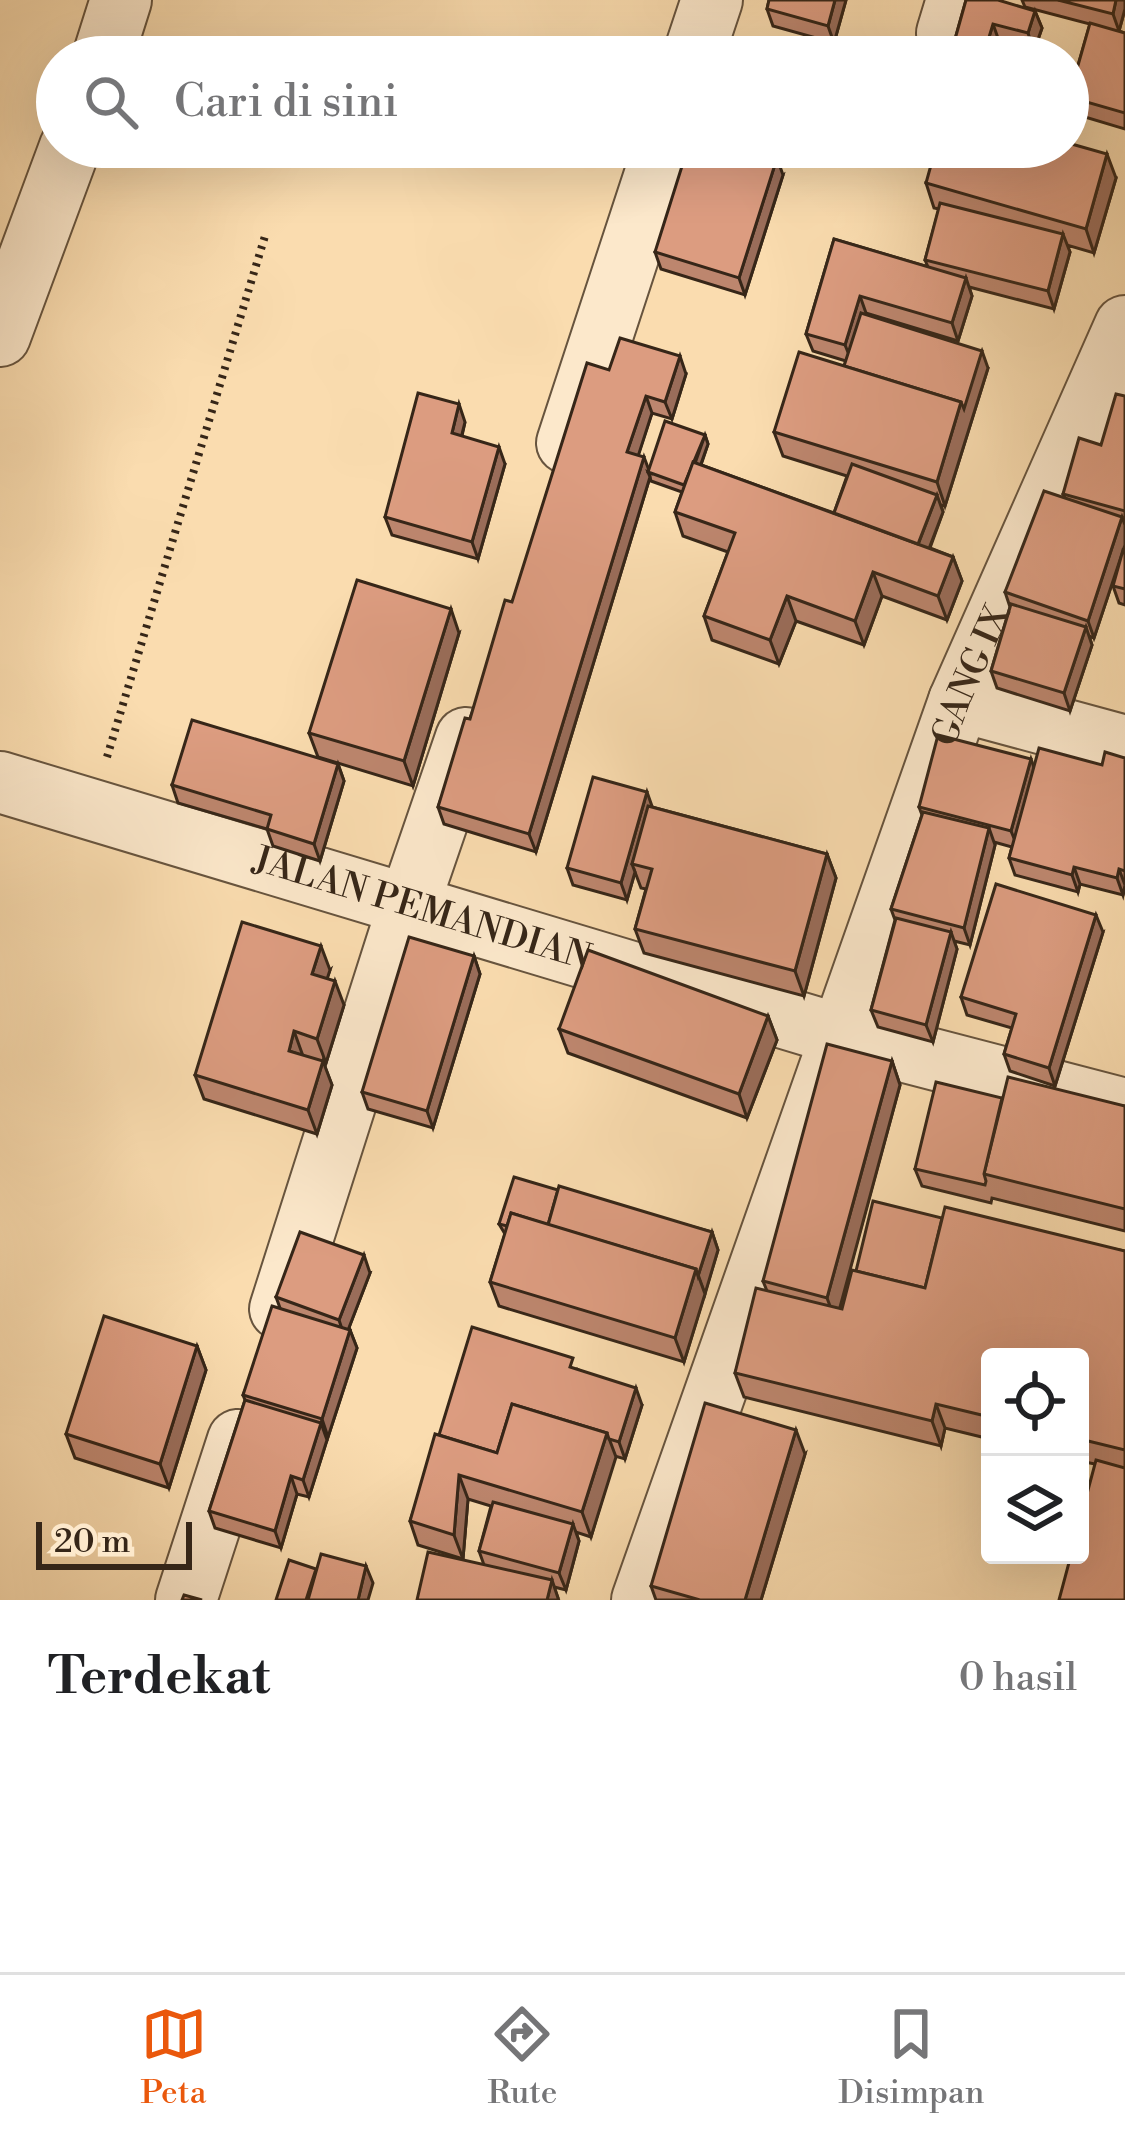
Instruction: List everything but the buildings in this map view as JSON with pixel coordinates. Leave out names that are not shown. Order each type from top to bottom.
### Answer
[{"type":"street","points":[[110,36],[121,0]]},
{"type":"street","points":[[701,36],[712,0]]},
{"type":"street","points":[[0,336],[62,168]]},
{"type":"street","points":[[553,485],[657,168]]},
{"type":"street","name":"GANG IX","points":[[642,1600],[959,701],[1109,398],[1125,326]]},
{"type":"street","points":[[186,1600],[408,907],[484,686]]},
{"type":"street","points":[[959,701],[1125,746]]},
{"type":"street","name":"JALAN PEMANDIAN","points":[[0,782],[844,1036],[1125,1109]]},
{"type":"path","points":[[91,810],[266,236]]}]
